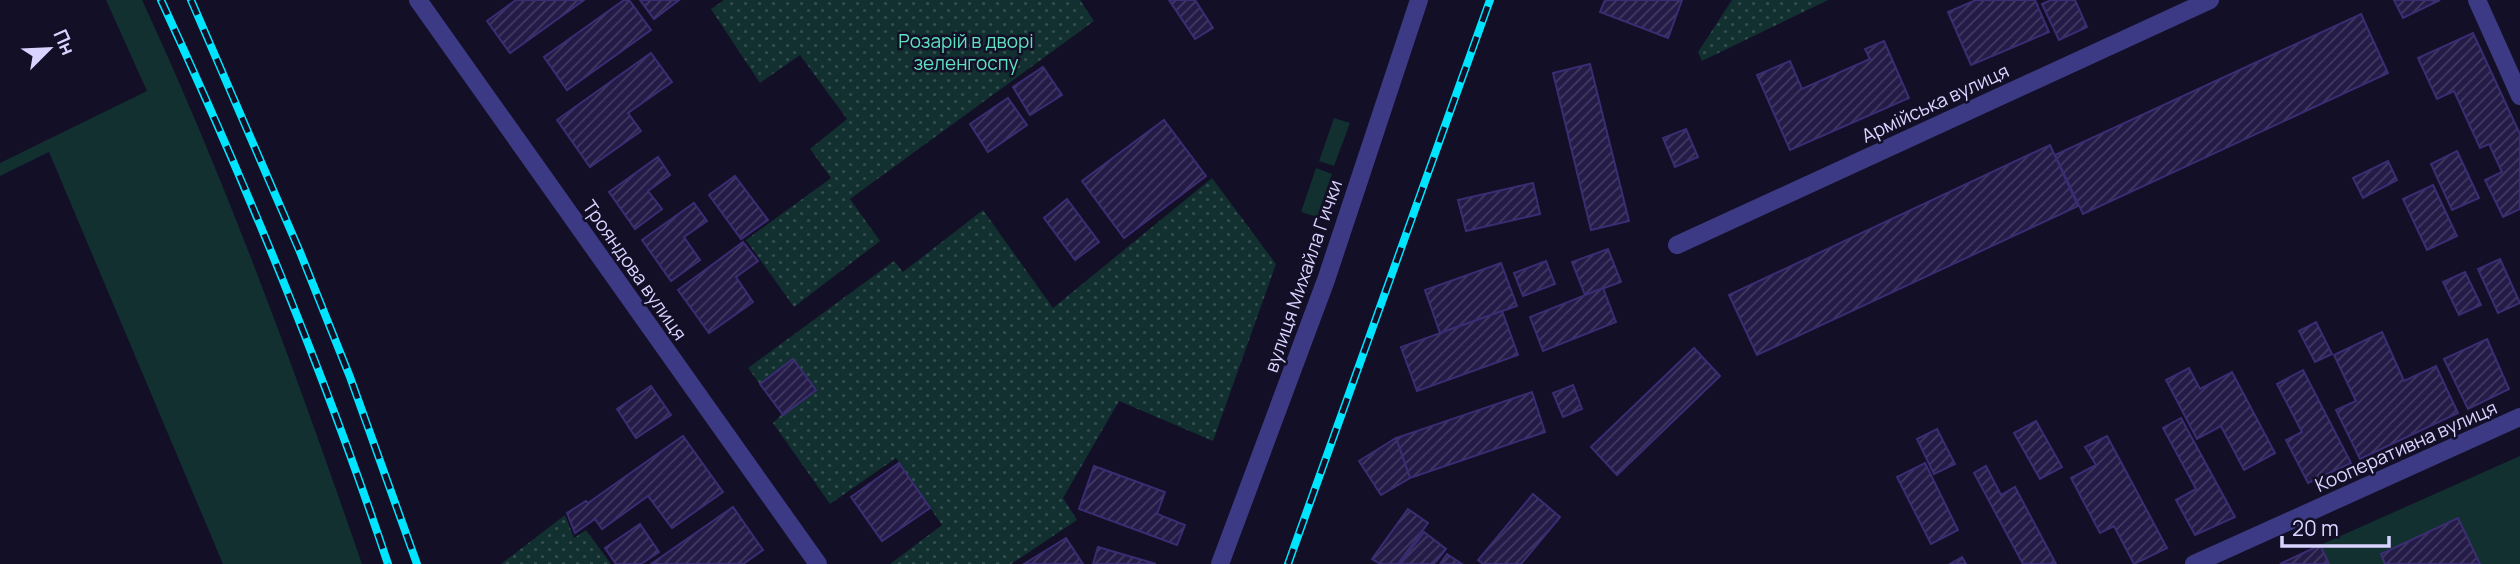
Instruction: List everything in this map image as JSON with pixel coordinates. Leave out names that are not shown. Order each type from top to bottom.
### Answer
[{"type":"street","name":"Трояндова вулиця","points":[[418,0],[818,564]]},
{"type":"street","name":"вулиця Михайла Гички","points":[[1220,564],[1326,280],[1419,0]]},
{"type":"street","name":"Армійська вулиця","points":[[1676,245],[2210,0]]},
{"type":"street","points":[[2477,0],[2520,96]]},
{"type":"street","name":"Кооперативна вулиця","points":[[2194,564],[2520,417]]},
{"type":"green space","points":[[106,0],[142,0],[232,209],[312,421],[362,564],[223,564],[49,152],[0,176],[0,163],[147,91]]},
{"type":"green space","name":"Розарій в дворі зеленгоспу","points":[[724,0],[1080,0],[1094,21],[850,199],[880,241],[794,307],[746,240],[831,178],[810,149],[847,119],[800,55],[760,83],[711,9]]},
{"type":"green space","points":[[1732,0],[1828,0],[1702,61],[1698,52]]},
{"type":"green space","points":[[1334,118],[1350,123],[1334,166],[1319,161]]},
{"type":"green space","points":[[1316,168],[1332,174],[1317,217],[1301,212]]},
{"type":"green space","points":[[1212,178],[1276,264],[1213,441],[1119,401],[1063,498],[1077,520],[1011,564],[890,564],[942,525],[896,458],[830,504],[773,423],[782,414],[748,368],[894,261],[903,272],[983,210],[1053,308]]},
{"type":"green space","points":[[2520,456],[2520,564],[2329,564],[2320,545]]},
{"type":"green space","points":[[565,515],[574,538],[586,530],[611,564],[501,564]]},
{"type":"building","points":[[516,0],[584,0],[510,53],[487,21]]},
{"type":"building","points":[[624,0],[629,0],[651,30],[567,90],[544,57]]},
{"type":"building","points":[[640,0],[679,0],[654,19]]},
{"type":"building","points":[[1169,0],[1195,0],[1213,28],[1195,39]]},
{"type":"building","points":[[1605,0],[1682,0],[1668,38],[1600,12]]},
{"type":"building","points":[[1976,0],[2035,0],[2049,32],[1971,65],[1948,12]]},
{"type":"building","points":[[2051,0],[2075,0],[2087,27],[2059,40],[2042,4]]},
{"type":"building","points":[[2394,0],[2440,0],[2403,18]]},
{"type":"building","points":[[2361,14],[2388,73],[2083,214],[2055,155]]},
{"type":"building","points":[[2473,33],[2520,134],[2520,209],[2503,217],[2485,180],[2502,172],[2489,144],[2480,148],[2454,91],[2437,99],[2418,58]]},
{"type":"building","points":[[1884,41],[1909,98],[1790,150],[1757,75],[1790,61],[1802,89],[1870,59],[1865,49]]},
{"type":"building","points":[[651,53],[672,82],[628,113],[641,131],[590,167],[557,120]]},
{"type":"building","points":[[1590,64],[1629,221],[1591,230],[1553,73]]},
{"type":"building","points":[[1043,67],[1062,95],[1030,115],[1013,87]]},
{"type":"building","points":[[1008,98],[1027,125],[988,152],[970,124]]},
{"type":"building","points":[[1164,120],[1206,176],[1124,238],[1082,181]]},
{"type":"building","points":[[1686,129],[1698,157],[1675,167],[1663,138]]},
{"type":"building","points":[[2050,145],[2078,206],[1757,355],[1729,295]]},
{"type":"building","points":[[2457,151],[2479,198],[2452,210],[2431,164]]},
{"type":"building","points":[[658,157],[670,175],[648,191],[662,209],[635,229],[609,192]]},
{"type":"building","points":[[2388,161],[2397,180],[2363,198],[2353,178]]},
{"type":"building","points":[[735,176],[768,220],[741,239],[709,195]]},
{"type":"building","points":[[1533,183],[1540,214],[1466,231],[1458,200]]},
{"type":"building","points":[[2433,185],[2457,236],[2427,250],[2403,199]]},
{"type":"building","points":[[1067,199],[1099,242],[1075,260],[1044,218]]},
{"type":"building","points":[[694,203],[707,221],[684,237],[700,260],[671,281],[642,240]]},
{"type":"building","points":[[743,242],[758,261],[736,277],[753,302],[709,333],[678,290]]},
{"type":"building","points":[[1608,249],[1621,282],[1585,295],[1572,262]]},
{"type":"building","points":[[2500,259],[2520,303],[2498,313],[2478,269]]},
{"type":"building","points":[[1546,261],[1555,284],[1523,296],[1514,273]]},
{"type":"building","points":[[1501,263],[1517,306],[1440,333],[1425,290]]},
{"type":"building","points":[[2465,272],[2481,305],[2459,315],[2443,282]]},
{"type":"building","points":[[1603,288],[1616,322],[1543,351],[1530,317]]},
{"type":"building","points":[[1502,311],[1518,355],[1417,391],[1401,347]]},
{"type":"building","points":[[2316,322],[2332,354],[2315,362],[2299,331]]},
{"type":"building","points":[[2382,332],[2404,381],[2436,366],[2458,413],[2360,459],[2336,410],[2356,401],[2334,355]]},
{"type":"building","points":[[2487,339],[2509,389],[2468,409],[2444,359]]},
{"type":"building","points":[[1694,348],[1720,376],[1617,475],[1591,447]]},
{"type":"building","points":[[793,359],[816,390],[783,415],[760,384]]},
{"type":"building","points":[[2189,368],[2200,389],[2232,372],[2275,453],[2244,470],[2221,426],[2197,439],[2166,380]]},
{"type":"building","points":[[2303,370],[2351,463],[2308,483],[2286,440],[2302,432],[2277,384]]},
{"type":"building","points":[[1573,385],[1582,409],[1563,417],[1553,393]]},
{"type":"building","points":[[651,386],[671,415],[636,438],[617,409]]},
{"type":"building","points":[[1532,392],[1545,432],[1410,478],[1396,438]]},
{"type":"building","points":[[2181,418],[2235,517],[2195,535],[2176,500],[2196,489],[2163,428]]},
{"type":"building","points":[[2036,421],[2062,467],[2040,479],[2014,433]]},
{"type":"building","points":[[1937,429],[1955,464],[1934,474],[1917,439]]},
{"type":"building","points":[[683,436],[723,492],[672,528],[648,496],[602,529],[595,519],[575,533],[567,513],[586,501],[588,503]]},
{"type":"building","points":[[2107,436],[2167,548],[2134,564],[2114,526],[2100,533],[2071,478],[2096,465],[2085,447]]},
{"type":"building","points":[[1396,438],[1410,478],[1381,495],[1359,461]]},
{"type":"building","points":[[899,463],[930,508],[882,541],[851,497]]},
{"type":"building","points":[[1925,463],[1958,530],[1931,544],[1897,477]]},
{"type":"building","points":[[1094,466],[1165,492],[1157,514],[1185,525],[1177,545],[1079,509]]},
{"type":"building","points":[[1986,466],[2001,495],[2015,487],[2056,564],[2023,564],[1974,473]]},
{"type":"building","points":[[1533,494],[1560,517],[1521,564],[1483,564],[1478,560]]},
{"type":"building","points":[[733,507],[763,550],[743,564],[651,564]]},
{"type":"building","points":[[1408,509],[1428,523],[1398,564],[1380,564],[1372,559]]},
{"type":"building","points":[[2458,518],[2480,564],[2385,564],[2381,554]]},
{"type":"building","points":[[640,524],[659,552],[641,564],[616,564],[605,548]]},
{"type":"building","points":[[1424,532],[1446,549],[1434,564],[1400,564]]},
{"type":"building","points":[[1066,538],[1083,564],[1024,564]]},
{"type":"building","points":[[2320,545],[2329,564],[2280,564]]},
{"type":"building","points":[[1098,547],[1156,564],[1093,564]]},
{"type":"building","points":[[1447,554],[1462,564],[1440,564]]},
{"type":"building","points":[[1962,557],[1966,564],[1950,564]]},
{"type":"railway","points":[[161,0],[282,279],[388,564]]},
{"type":"railway","points":[[191,0],[300,252],[350,377],[417,564]]},
{"type":"railway","points":[[1288,564],[1490,0]]}]
